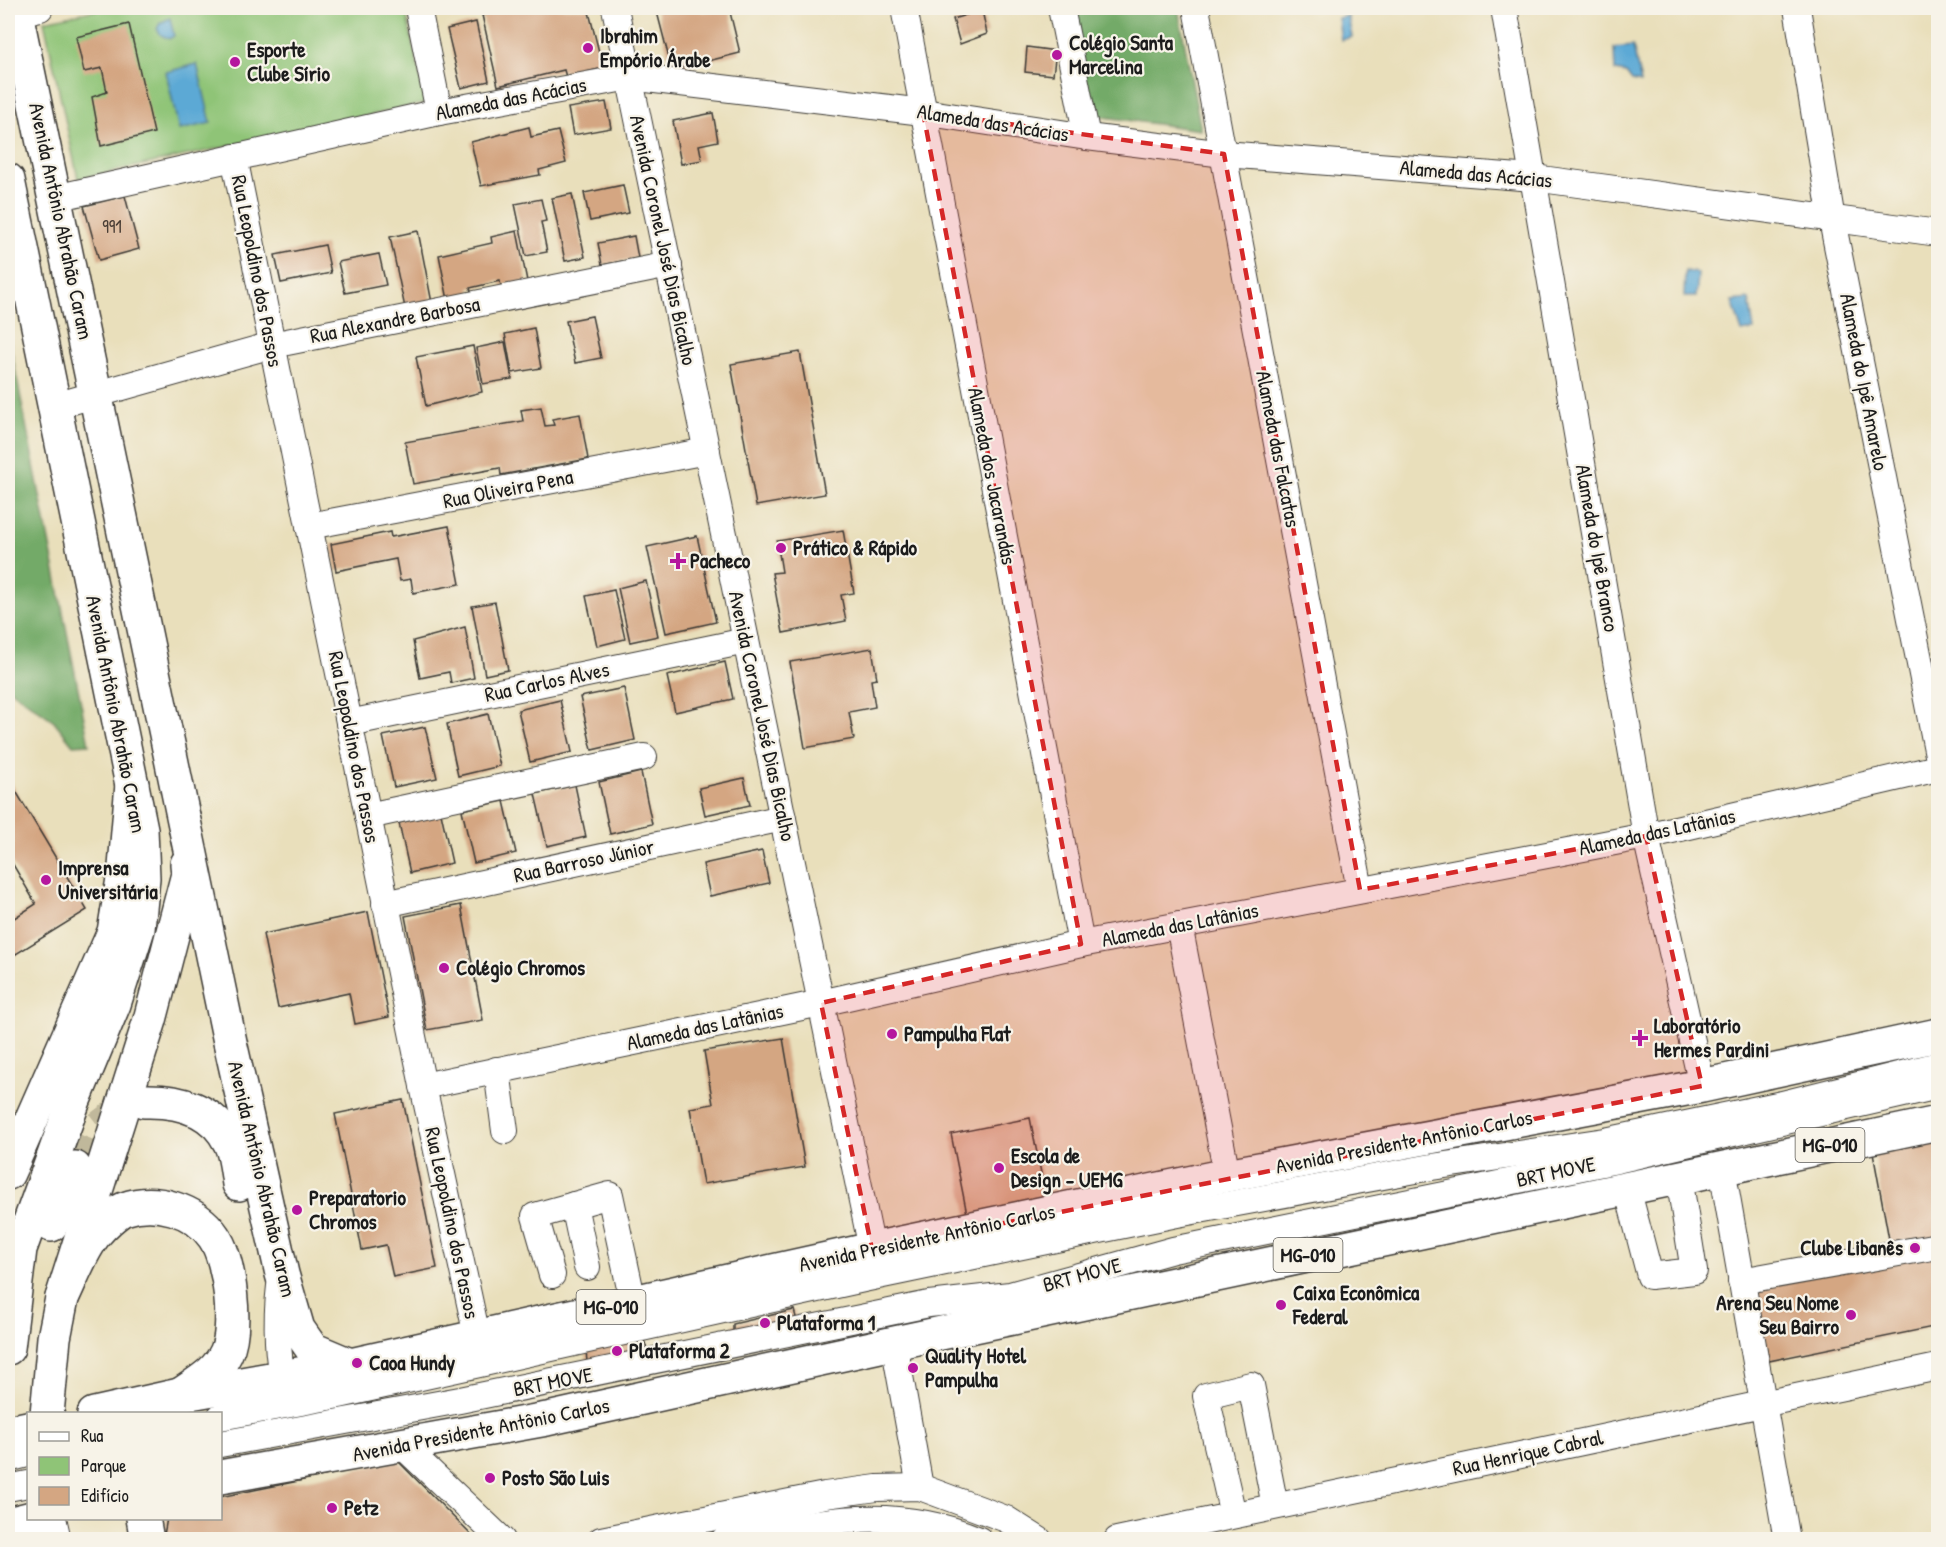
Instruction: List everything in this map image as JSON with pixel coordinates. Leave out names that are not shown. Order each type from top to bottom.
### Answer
[{"type":"main road","name":"Avenida Antônio Abrahão Caram","points":[[24,9],[55,198],[98,396],[230,1042],[282,1274],[288,1317],[312,1349],[350,1365]]},
{"type":"main road","name":"Avenida Antônio Abrahão Caram","points":[[8,180],[141,829],[143,878],[138,930],[114,1004],[74,1100],[20,1249],[8,1342]]},
{"type":"main road","points":[[8,1173],[114,932],[125,867],[132,784]]},
{"type":"main road","name":"Avenida Antônio Abrahão Caram","points":[[48,1399],[54,1338],[62,1298],[150,1020],[188,874],[186,823]]},
{"type":"main road","name":"Avenida Presidente Antônio Carlos","points":[[99,1412],[179,1395],[291,1390],[350,1365],[872,1249],[1227,1175],[1702,1086],[1938,1035]]},
{"type":"main road","points":[[144,1101],[177,1103],[209,1116],[231,1143],[261,1283],[288,1317]]},
{"type":"main road","name":"Avenida Presidente Antônio Carlos","points":[[222,1477],[559,1417],[894,1343],[1938,1123]]},
{"type":"main road","points":[[8,1348],[8,1342],[75,1168]]},
{"type":"main road","points":[[62,1298],[95,1234],[122,1210],[153,1204],[187,1212],[214,1237],[225,1266],[232,1310],[232,1338],[226,1354],[213,1373],[179,1395]]},
{"type":"main road","points":[[8,1432],[27,1428]]},
{"type":"main road","points":[[8,1524],[27,1519]]},
{"type":"main road","points":[[37,1539],[38,1520]]},
{"type":"main road","points":[[143,1520],[147,1539]]},
{"type":"street","points":[[418,8],[439,112]]},
{"type":"street","name":"Avenida Coronel José Dias Bicalho","points":[[615,8],[872,1249]]},
{"type":"street","name":"Alameda dos Jacarandás","points":[[904,8],[1081,944]]},
{"type":"street","points":[[1061,8],[1087,137]]},
{"type":"street","name":"Alameda das Falcatas","points":[[1196,8],[1360,890]]},
{"type":"street","name":"Alameda do Ipê Branco","points":[[1504,8],[1646,836],[1702,1086]]},
{"type":"street","name":"Alameda do Ipê Amarelo","points":[[1797,8],[1832,220],[1938,755]]},
{"type":"street","name":"Alameda das Acácias","points":[[55,198],[439,112],[630,77],[923,112],[1087,137],[1224,154],[1534,178],[1938,233]]},
{"type":"street","name":"Rua Leopoldino dos Passos","points":[[234,157],[423,1086],[477,1336]]},
{"type":"street","name":"Rua Alexandre Barbosa","points":[[55,406],[98,396],[272,345],[669,265]]},
{"type":"street","name":"Rua Oliveira Pena","points":[[309,526],[707,451]]},
{"type":"street","name":"Rua Carlos Alves","points":[[349,723],[746,641]]},
{"type":"street","points":[[368,816],[644,757]]},
{"type":"street","name":"Alameda das Latânias","points":[[423,1086],[821,1003],[1081,944],[1646,836],[1938,768]]},
{"type":"street","name":"Rua Barroso Júnior","points":[[386,904],[783,818]]},
{"type":"street","points":[[1179,925],[1227,1175]]},
{"type":"street","name":"BRT MOVE","points":[[222,1415],[291,1390],[868,1278],[1177,1214],[1605,1141],[1782,1104],[1938,1065]]},
{"type":"street","points":[[497,1070],[505,1131]]},
{"type":"street","name":"BRT MOVE","points":[[222,1444],[460,1400],[929,1304],[1010,1295],[1173,1250],[1612,1161],[1938,1086]]},
{"type":"street","points":[[1516,1121],[1523,1154]]},
{"type":"street","points":[[1722,1168],[1787,1539]]},
{"type":"street","points":[[1627,1188],[1650,1276],[1694,1271],[1679,1177]]},
{"type":"street","points":[[552,1275],[535,1216],[610,1195],[633,1302]]},
{"type":"street","points":[[574,1205],[587,1267]]},
{"type":"street","points":[[1742,1281],[1938,1246]]},
{"type":"street","points":[[288,1317],[291,1390]]},
{"type":"street","points":[[894,1343],[920,1487]]},
{"type":"street","name":"Rua Henrique Cabral","points":[[1117,1539],[1938,1367]]},
{"type":"street","points":[[1233,1515],[1206,1396],[1251,1385],[1275,1506]]},
{"type":"street","points":[[404,1446],[502,1539]]},
{"type":"street","points":[[8,1459],[27,1455]]},
{"type":"street","points":[[8,1488],[27,1484]]},
{"type":"street","points":[[601,1539],[825,1495],[877,1488],[920,1487],[1006,1519],[1039,1539]]},
{"type":"street","points":[[724,1539],[831,1520],[890,1517],[924,1521],[979,1539]]},
{"type":"street","points":[[53,1520],[58,1539]]},
{"type":"highlighted area","points":[[923,112],[1224,154],[1360,890],[1646,836],[1702,1086],[872,1249],[821,1003],[1081,944]]},
{"type":"green space","name":"Esporte Clube Sírio","points":[[106,8],[405,8],[426,103],[78,179],[44,21]]},
{"type":"green space","points":[[1069,8],[1178,8],[1201,130],[1090,115]]},
{"type":"green space","points":[[8,333],[89,744],[73,745],[54,721],[8,688]]},
{"type":"water","points":[[1348,16],[1352,37],[1341,40],[1338,18]]},
{"type":"water","points":[[170,18],[174,36],[169,39],[161,35],[157,29],[160,23]]},
{"type":"water","points":[[1633,46],[1641,83],[1632,81],[1626,73],[1615,71],[1614,48]]},
{"type":"water","points":[[197,64],[211,123],[179,130],[166,72]]},
{"type":"water","points":[[1685,271],[1698,273],[1696,297],[1684,297]]},
{"type":"water","points":[[1749,299],[1754,330],[1742,332],[1732,301]]},
{"type":"building","points":[[517,8],[588,8],[603,68],[566,77],[564,70],[498,86],[482,15]]},
{"type":"building","points":[[656,8],[701,8],[702,12],[729,8],[740,53],[672,70]]},
{"type":"building","points":[[982,10],[987,34],[960,44],[953,19]]},
{"type":"building","points":[[476,22],[489,81],[461,88],[447,29]]},
{"type":"building","points":[[129,24],[154,133],[101,146],[92,97],[107,92],[102,68],[84,72],[76,37]]},
{"type":"building","points":[[1027,47],[1056,51],[1053,75],[1025,72]]},
{"type":"building","points":[[606,102],[611,128],[573,135],[568,108]]},
{"type":"building","points":[[713,113],[718,141],[699,145],[702,160],[681,164],[673,121]]},
{"type":"building","points":[[529,127],[531,137],[558,131],[566,163],[539,170],[540,175],[481,186],[471,142]]},
{"type":"building","points":[[623,185],[629,213],[590,221],[584,193]]},
{"type":"building","points":[[572,194],[585,257],[565,261],[552,198]]},
{"type":"building","points":[[125,196],[139,249],[99,260],[84,206]]},
{"type":"building","points":[[541,199],[546,221],[541,222],[547,252],[526,256],[515,204]]},
{"type":"building","points":[[418,231],[432,303],[405,308],[390,237]]},
{"type":"building","points":[[517,231],[527,281],[501,286],[500,281],[470,288],[473,299],[449,305],[439,255],[492,243],[491,237]]},
{"type":"building","points":[[634,236],[638,258],[602,265],[598,243]]},
{"type":"building","points":[[325,245],[331,273],[281,283],[275,255]]},
{"type":"building","points":[[379,254],[386,285],[345,293],[338,262]]},
{"type":"building","points":[[592,316],[601,358],[575,363],[566,321]]},
{"type":"building","points":[[534,328],[541,368],[512,373],[505,334]]},
{"type":"building","points":[[505,342],[512,379],[483,384],[476,348]]},
{"type":"building","points":[[473,346],[482,392],[426,406],[416,357]]},
{"type":"building","points":[[800,352],[825,494],[756,506],[731,364]]},
{"type":"building","points":[[541,407],[545,426],[554,425],[552,419],[580,414],[588,459],[501,475],[500,468],[413,484],[405,442],[523,421],[521,410]]},
{"type":"building","points":[[449,526],[460,584],[413,593],[411,579],[400,581],[396,559],[336,571],[331,544],[390,532],[391,537]]},
{"type":"building","points":[[843,530],[854,593],[841,595],[846,621],[783,633],[772,573],[782,572],[777,541]]},
{"type":"building","points":[[697,536],[716,622],[666,633],[647,547]]},
{"type":"building","points":[[646,581],[658,636],[630,642],[618,588]]},
{"type":"building","points":[[614,590],[625,639],[597,646],[586,596]]},
{"type":"building","points":[[495,602],[508,670],[485,675],[472,606]]},
{"type":"building","points":[[465,627],[474,678],[451,683],[449,672],[420,678],[413,641]]},
{"type":"building","points":[[872,648],[877,679],[871,680],[875,707],[849,712],[854,739],[805,748],[790,662]]},
{"type":"building","points":[[725,662],[733,699],[675,712],[667,676]]},
{"type":"building","points":[[624,688],[635,740],[592,750],[580,697]]},
{"type":"building","points":[[560,700],[572,752],[530,762],[518,710]]},
{"type":"building","points":[[488,714],[500,766],[458,776],[447,724]]},
{"type":"building","points":[[425,727],[437,778],[394,787],[383,736]]},
{"type":"building","points":[[641,772],[652,824],[610,834],[599,782]]},
{"type":"building","name":"Imprensa Universitária","points":[[8,778],[87,910],[8,959],[8,922],[36,904],[8,856]]},
{"type":"building","points":[[744,778],[750,805],[705,815],[699,788]]},
{"type":"building","points":[[575,785],[586,837],[547,846],[535,794]]},
{"type":"building","points":[[504,801],[516,853],[474,863],[462,810]]},
{"type":"building","points":[[441,813],[452,863],[410,873],[399,823]]},
{"type":"building","points":[[762,851],[769,883],[710,896],[703,864]]},
{"type":"building","name":"Colégio Chromos","points":[[461,905],[483,1020],[427,1030],[405,916]]},
{"type":"building","points":[[368,912],[389,1017],[355,1024],[349,993],[278,1008],[263,934]]},
{"type":"building","points":[[783,1038],[805,1167],[703,1184],[690,1108],[713,1104],[704,1051]]},
{"type":"building","points":[[403,1100],[437,1268],[393,1277],[386,1245],[362,1250],[335,1114]]},
{"type":"building","name":"Escola de Design - UEMG","points":[[1030,1118],[1047,1203],[968,1219],[951,1134]]},
{"type":"building","name":"Clube Libanês","points":[[1938,1133],[1938,1326],[1769,1361],[1752,1273],[1891,1250],[1872,1147]]},
{"type":"building","name":"Plataforma 1","points":[[794,1310],[797,1321],[733,1338],[733,1324]]},
{"type":"building","name":"Plataforma 2","points":[[644,1340],[648,1352],[587,1363],[586,1349]]},
{"type":"building","name":"Petz","points":[[398,1461],[476,1540],[167,1540],[164,1535],[167,1520],[222,1520],[222,1497]]},
{"type":"tunnel","points":[[75,1168],[87,1137],[117,1114],[137,1104]]},
{"type":"place","name":"Ibrahim Empório Árabe","points":[[588,48]]},
{"type":"place","name":"Colégio Santa Marcelina","points":[[1057,55]]},
{"type":"place","name":"Esporte Clube Sírio","points":[[235,62]]},
{"type":"place","name":"Prático & Rápido","points":[[781,548]]},
{"type":"place","name":"Pacheco","points":[[678,561]]},
{"type":"place","name":"Imprensa Universitária","points":[[46,880]]},
{"type":"place","name":"Colégio Chromos","points":[[444,968]]},
{"type":"place","name":"Pampulha Flat","points":[[892,1034]]},
{"type":"place","name":"Laboratório Hermes Pardini","points":[[1640,1038]]},
{"type":"place","name":"Escola de Design - UEMG","points":[[999,1168]]},
{"type":"place","name":"Preparatorio Chromos","points":[[297,1210]]},
{"type":"place","name":"Clube Libanês","points":[[1915,1248]]},
{"type":"place","name":"Caixa Econômica Federal","points":[[1281,1305]]},
{"type":"place","name":"Arena Seu Nome Seu Bairro","points":[[1851,1315]]},
{"type":"place","name":"Plataforma 1","points":[[765,1323]]},
{"type":"place","name":"Plataforma 2","points":[[617,1351]]},
{"type":"place","name":"Caoa Hundy","points":[[357,1363]]},
{"type":"place","name":"Quality Hotel Pampulha","points":[[913,1368]]},
{"type":"place","name":"Posto São Luis","points":[[490,1478]]},
{"type":"place","name":"Petz","points":[[332,1508]]}]
